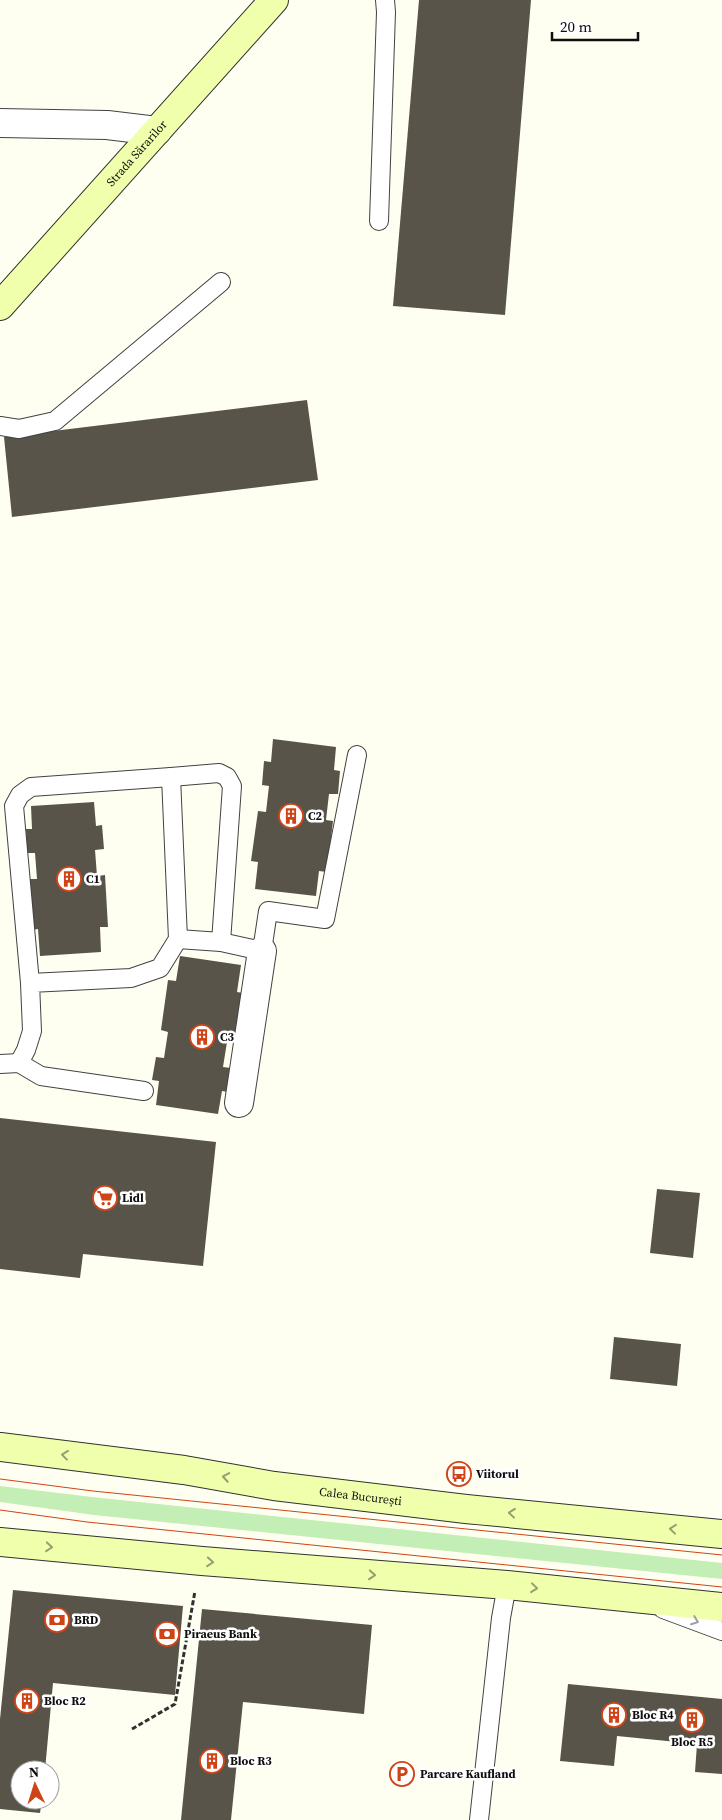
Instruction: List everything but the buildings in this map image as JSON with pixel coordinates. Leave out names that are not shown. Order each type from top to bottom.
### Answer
[{"type":"main road","name":"Strada Sărarilor","points":[[0,306],[274,0]]},
{"type":"main road","name":"Calea București","points":[[0,1447],[184,1470],[274,1486],[722,1534]]},
{"type":"main road","points":[[0,1542],[506,1586],[722,1607]]},
{"type":"street","points":[[0,123],[108,125],[157,131]]},
{"type":"street","points":[[239,1103],[262,950]]},
{"type":"lane","points":[[379,221],[386,22],[385,0]]},
{"type":"lane","points":[[0,426],[19,429],[55,421],[220,282]]},
{"type":"lane","points":[[178,938],[220,942],[262,950],[268,910],[325,919],[357,755]]},
{"type":"lane","points":[[18,1063],[26,1050],[32,1031],[30,983],[14,806],[20,795],[31,787],[220,773],[227,777],[232,786],[220,942]]},
{"type":"lane","points":[[30,983],[131,978],[160,968],[178,938],[172,777]]},
{"type":"lane","points":[[0,1064],[18,1063],[41,1076],[144,1091]]},
{"type":"lane","points":[[479,1820],[506,1586]]},
{"type":"lane","points":[[634,1598],[722,1631]]},
{"type":"path","points":[[132,1729],[175,1704],[195,1591]]},
{"type":"green space","points":[[0,1486],[722,1563],[722,1579],[94,1515],[0,1502]]},
{"type":"tram line","points":[[0,1479],[93,1491],[722,1555]]},
{"type":"tram line","points":[[0,1510],[87,1522],[722,1587]]},
{"type":"place","name":"C2","points":[[291,816]]},
{"type":"place","name":"C1","points":[[69,879]]},
{"type":"place","name":"C3","points":[[202,1037]]},
{"type":"place","name":"Lidl","points":[[105,1198]]},
{"type":"place","name":"Viitorul","points":[[459,1474]]},
{"type":"place","name":"BRD","points":[[57,1620]]},
{"type":"place","name":"Piraeus Bank","points":[[167,1634]]},
{"type":"place","name":"Bloc R2","points":[[27,1701]]},
{"type":"place","name":"Bloc R4","points":[[614,1715]]},
{"type":"place","name":"Bloc R5","points":[[692,1720]]},
{"type":"place","name":"Bloc R3","points":[[212,1761]]},
{"type":"place","name":"Parcare Kaufland","points":[[402,1774]]}]
